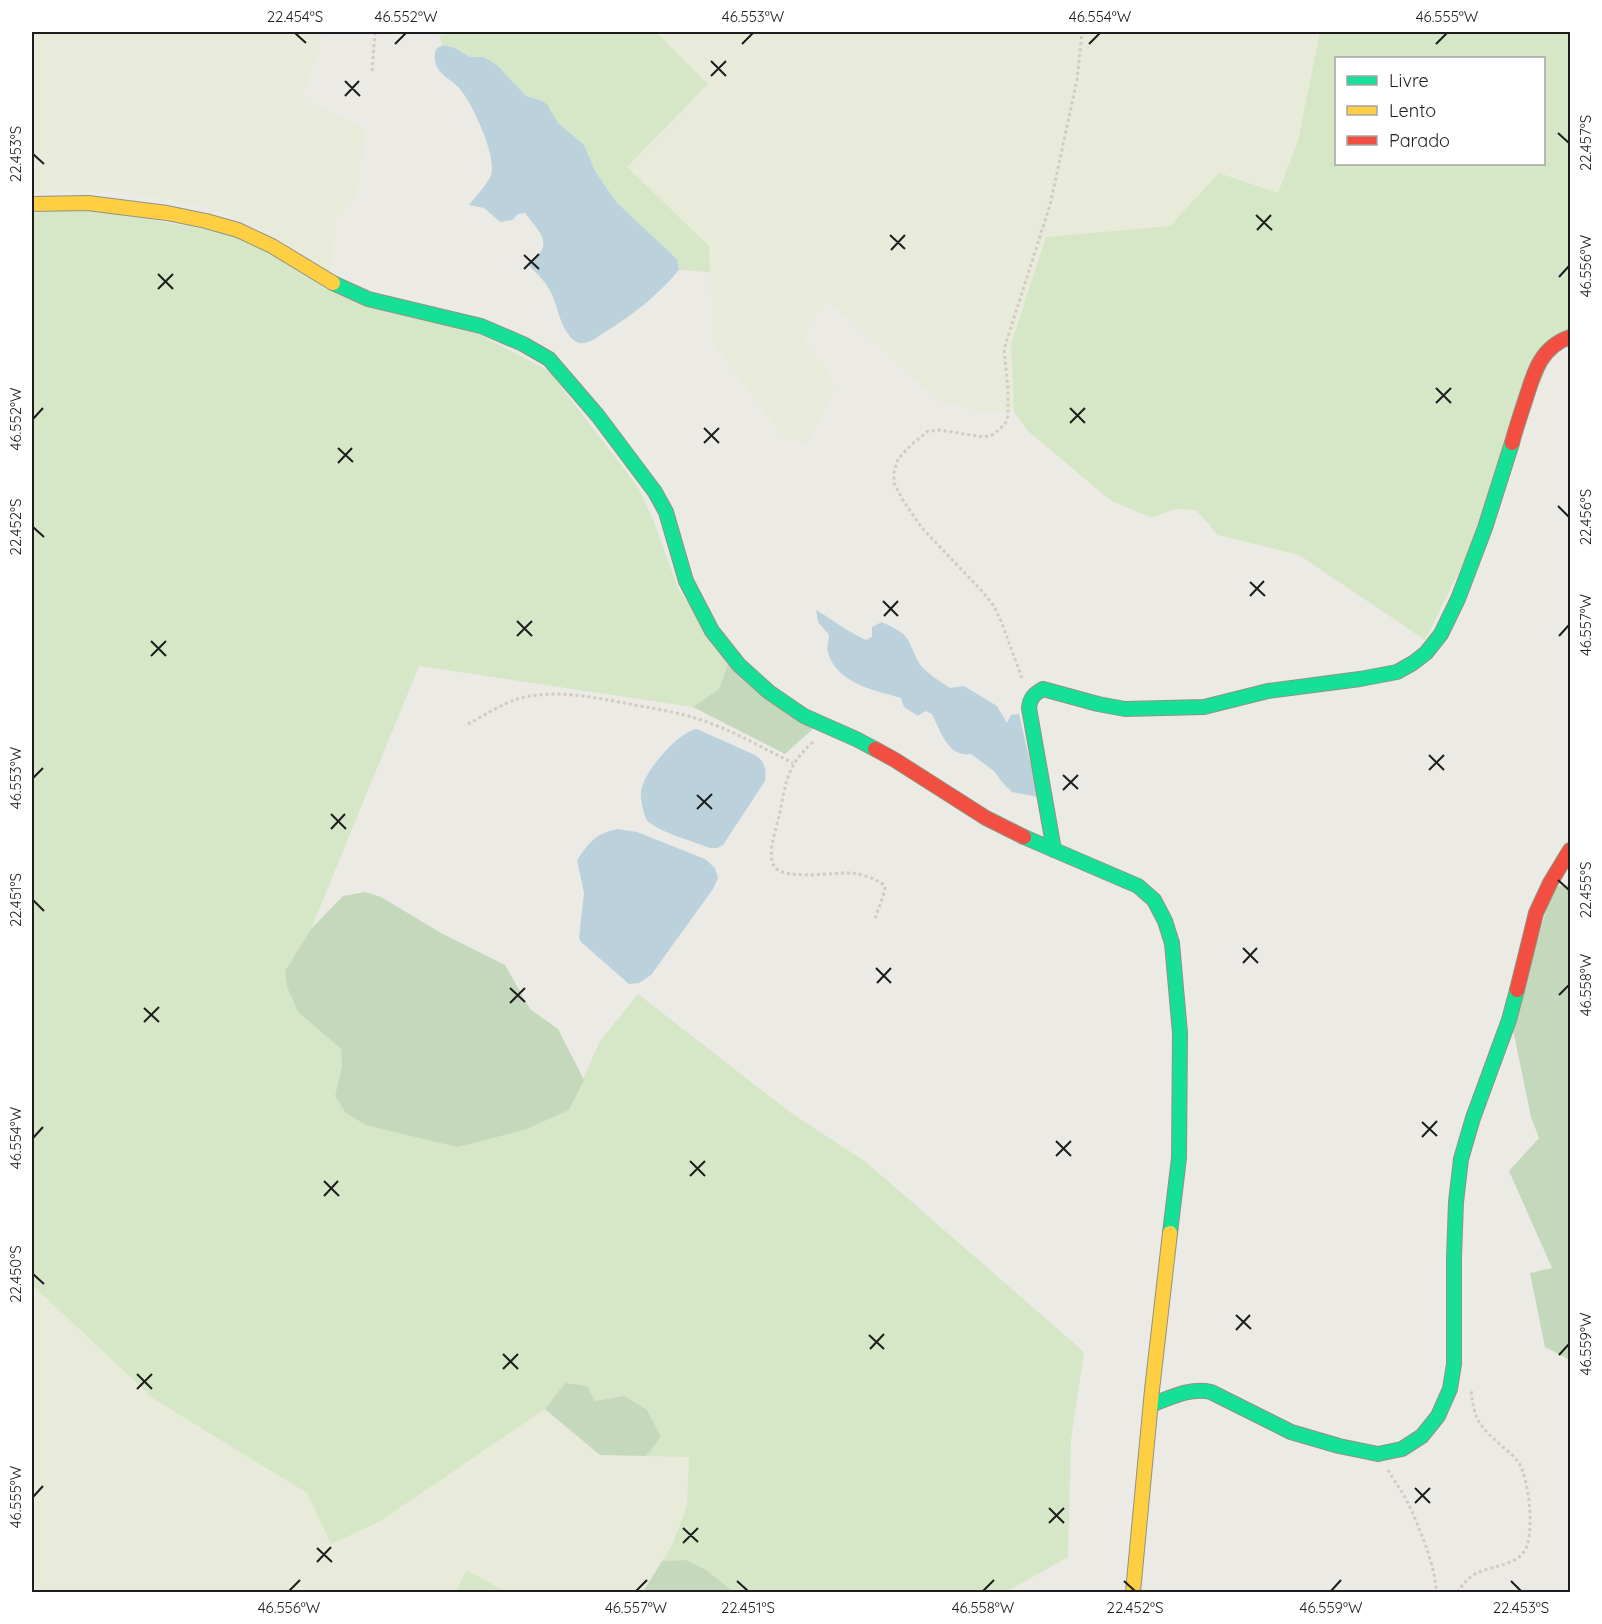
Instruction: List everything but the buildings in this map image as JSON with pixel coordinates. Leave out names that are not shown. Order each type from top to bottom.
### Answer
[{"type":"street","points":[[32,204],[87,203],[206,221],[238,230],[272,246],[337,286],[377,301],[481,326],[523,344],[549,359],[598,416],[655,492],[666,512],[686,581],[712,631],[739,665],[769,692],[804,717],[856,739],[895,760],[986,818],[1138,886],[1154,900],[1165,921],[1172,943],[1180,1033],[1179,1158],[1151,1405],[1133,1593]]},
{"type":"street","points":[[1054,849],[1029,708],[1030,700],[1035,693],[1043,689],[1054,690],[1098,704],[1125,709],[1204,707],[1268,691],[1397,672],[1413,663],[1426,653],[1441,634],[1458,599],[1485,528],[1535,369],[1550,347],[1570,338]]},
{"type":"street","points":[[1151,1405],[1191,1391],[1202,1390],[1211,1392],[1291,1432],[1339,1446],[1378,1454],[1402,1449],[1422,1436],[1438,1416],[1450,1389],[1454,1364],[1453,1268],[1456,1202],[1461,1159],[1520,984],[1536,913],[1550,883],[1570,850]]},
{"type":"path","points":[[372,71],[375,32]]},
{"type":"path","points":[[1030,700],[994,606],[922,528],[894,483],[894,472],[898,459],[928,431],[939,430],[984,437],[992,435],[1006,422],[1008,389],[1004,349],[1050,205],[1077,80],[1082,32]]},
{"type":"path","points":[[468,724],[516,699],[556,694],[591,697],[699,719],[723,728],[793,763]]},
{"type":"path","points":[[829,728],[805,749],[793,763],[788,775],[771,852],[774,867],[781,872],[793,874],[852,873],[877,880],[885,886],[885,890],[874,919]]},
{"type":"path","points":[[1457,1593],[1476,1574],[1514,1560],[1522,1554],[1527,1547],[1530,1520],[1528,1489],[1523,1470],[1518,1460],[1480,1426],[1473,1408],[1471,1384]]},
{"type":"path","points":[[1378,1454],[1408,1502],[1437,1581],[1436,1593]]},
{"type":"green space","points":[[32,32],[322,32],[319,51],[301,99],[365,129],[357,196],[335,219],[333,274],[259,227],[199,205],[119,191],[32,192]]},
{"type":"green space","points":[[446,32],[656,32],[708,84],[627,167],[709,246],[710,272],[679,270],[677,259],[617,203],[595,171],[584,145],[558,123],[547,104],[526,96],[498,66],[484,57],[470,57],[455,48],[443,45],[439,36]]},
{"type":"green space","points":[[656,32],[1320,32],[1298,140],[1278,193],[1220,173],[1171,226],[1046,237],[1011,344],[1014,412],[979,411],[939,401],[828,301],[809,324],[804,338],[830,373],[834,390],[806,444],[782,436],[713,343],[709,246],[627,167],[708,84]]},
{"type":"green space","points":[[1320,32],[1570,32],[1570,332],[1561,334],[1471,547],[1425,640],[1299,555],[1218,535],[1196,510],[1175,509],[1152,518],[1110,500],[1028,431],[1014,412],[1011,344],[1046,237],[1170,226],[1219,173],[1278,193],[1298,140]]},
{"type":"green space","points":[[90,209],[227,233],[477,333],[549,371],[638,487],[654,522],[678,588],[728,664],[719,689],[693,707],[419,666],[311,929],[285,971],[287,987],[298,1012],[341,1049],[342,1066],[335,1096],[569,1110],[600,1041],[638,994],[791,1113],[866,1162],[1084,1352],[1071,1440],[1068,1557],[1006,1592],[733,1592],[708,1571],[686,1560],[662,1561],[673,1543],[687,1506],[689,1457],[646,1456],[661,1437],[623,1396],[595,1401],[565,1383],[545,1409],[379,1522],[331,1544],[307,1493],[154,1399],[32,1285],[32,213]]},
{"type":"green space","points":[[728,664],[815,727],[785,754],[693,707],[719,689]]},
{"type":"green space","points":[[1570,885],[1570,1360],[1545,1347],[1530,1273],[1552,1268],[1509,1171],[1539,1138],[1531,1117],[1512,1025],[1553,887]]},
{"type":"green space","points":[[365,892],[381,897],[441,933],[505,965],[530,1009],[558,1029],[584,1080],[569,1110],[524,1130],[457,1147],[366,1125],[346,1113],[335,1096],[342,1066],[341,1049],[298,1012],[287,987],[285,971],[311,929],[343,896]]},
{"type":"green space","points":[[32,1285],[154,1399],[307,1493],[331,1544],[379,1522],[545,1409],[600,1455],[689,1456],[687,1506],[673,1543],[643,1592],[507,1592],[467,1570],[455,1592],[43,1592],[32,1585]]},
{"type":"green space","points":[[565,1383],[587,1386],[595,1401],[624,1396],[647,1410],[661,1437],[646,1456],[600,1455],[545,1409]]},
{"type":"green space","points":[[686,1560],[708,1571],[733,1592],[643,1592],[662,1561]]},
{"type":"green space","points":[[467,1570],[507,1592],[455,1592]]},
{"type":"water","points":[[443,45],[455,48],[470,57],[484,57],[498,66],[526,96],[547,104],[558,123],[584,145],[595,171],[617,203],[677,259],[679,270],[653,297],[635,312],[592,340],[580,343],[570,337],[563,326],[548,288],[527,264],[541,251],[543,239],[525,213],[518,214],[512,220],[500,222],[484,208],[469,205],[491,175],[491,157],[468,100],[436,64],[436,49]]},
{"type":"water","points":[[816,610],[866,640],[872,637],[872,627],[882,622],[898,630],[907,638],[920,665],[950,688],[964,686],[997,706],[1007,723],[1011,715],[1019,714],[1038,797],[1012,792],[994,771],[971,754],[956,752],[946,742],[932,714],[925,711],[918,716],[904,707],[901,698],[848,679],[833,664],[827,646],[829,635],[818,622]]},
{"type":"water","points":[[697,729],[755,755],[763,763],[765,769],[765,781],[723,845],[717,848],[686,840],[651,824],[646,818],[642,803],[643,785],[654,765],[671,745]]},
{"type":"water","points":[[617,829],[637,832],[705,859],[715,868],[718,878],[713,889],[651,975],[639,983],[629,984],[579,938],[584,893],[577,860],[593,840]]},
{"type":"traffic: fast","points":[[333,283],[368,299],[481,326],[523,344],[549,359],[598,416],[655,492],[666,512],[686,581],[712,631],[739,665],[769,692],[804,716],[875,749]]},
{"type":"traffic: fast","points":[[1054,850],[1029,708],[1031,699],[1035,695],[1043,689],[1125,709],[1204,707],[1268,691],[1397,672],[1426,653],[1441,634],[1458,599],[1485,528],[1512,443]]},
{"type":"traffic: fast","points":[[1024,837],[1138,886],[1154,900],[1165,921],[1172,943],[1180,1033],[1179,1158],[1170,1233]]},
{"type":"traffic: fast","points":[[1151,1405],[1188,1392],[1211,1392],[1291,1432],[1339,1446],[1378,1454],[1402,1449],[1422,1436],[1438,1416],[1450,1389],[1454,1364],[1454,1257],[1456,1202],[1461,1159],[1473,1118],[1509,1020],[1517,990]]},
{"type":"traffic: slow","points":[[32,204],[88,203],[167,213],[206,221],[238,230],[272,246],[333,283]]},
{"type":"traffic: slow","points":[[1133,1592],[1152,1390],[1170,1233]]},
{"type":"traffic: jam","points":[[1512,443],[1532,379],[1540,362],[1552,347],[1570,337]]},
{"type":"traffic: jam","points":[[875,749],[986,818],[1024,837]]},
{"type":"traffic: jam","points":[[1517,990],[1536,913],[1550,883],[1570,850]]}]
